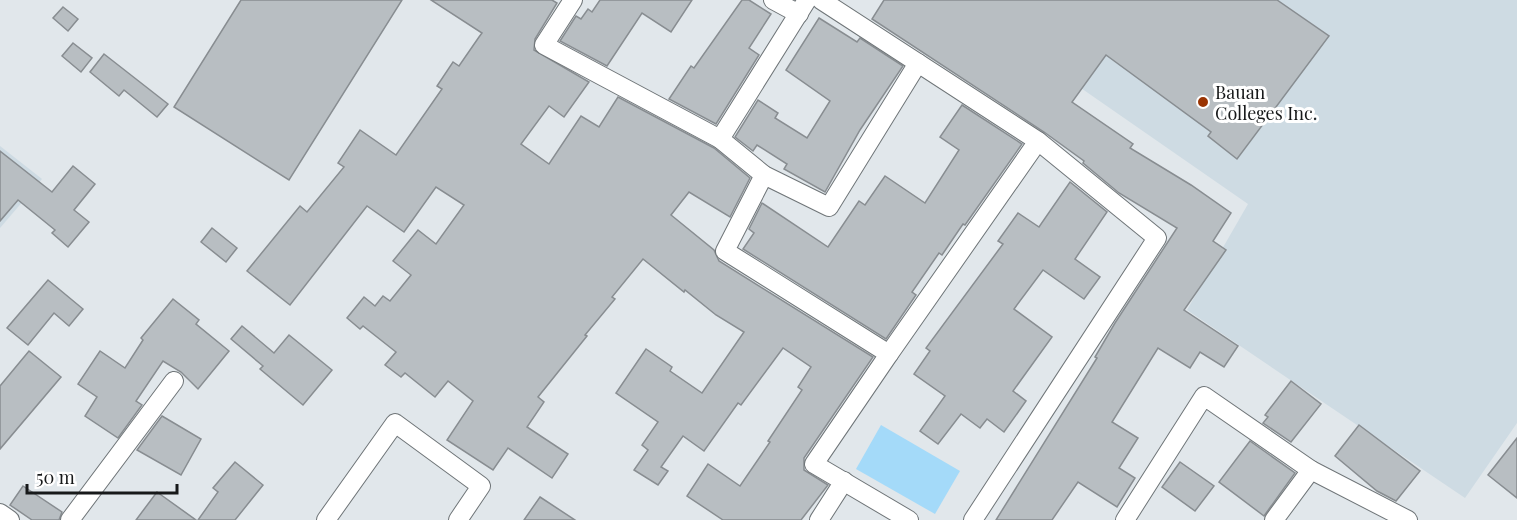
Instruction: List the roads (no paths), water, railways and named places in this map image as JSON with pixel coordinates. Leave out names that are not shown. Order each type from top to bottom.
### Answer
[{"type":"street","points":[[573,0],[544,45],[720,139],[764,175],[829,207],[918,63]]},
{"type":"street","points":[[720,139],[803,7],[773,0]]},
{"type":"street","points":[[821,0],[1038,141],[1157,238],[973,520]]},
{"type":"street","points":[[909,520],[814,464],[888,354],[1038,141]]},
{"type":"street","points":[[764,175],[725,251],[888,354]]},
{"type":"street","points":[[70,520],[174,381]]},
{"type":"street","points":[[1125,520],[1204,396],[1311,470],[1408,520]]},
{"type":"street","points":[[326,520],[395,423],[481,486],[458,520]]},
{"type":"street","points":[[1274,520],[1311,470]]},
{"type":"street","points":[[819,520],[844,481]]},
{"type":"street","points":[[0,513],[10,520]]},
{"type":"place","name":"Bauan Colleges Inc.","points":[[1203,102]]}]
